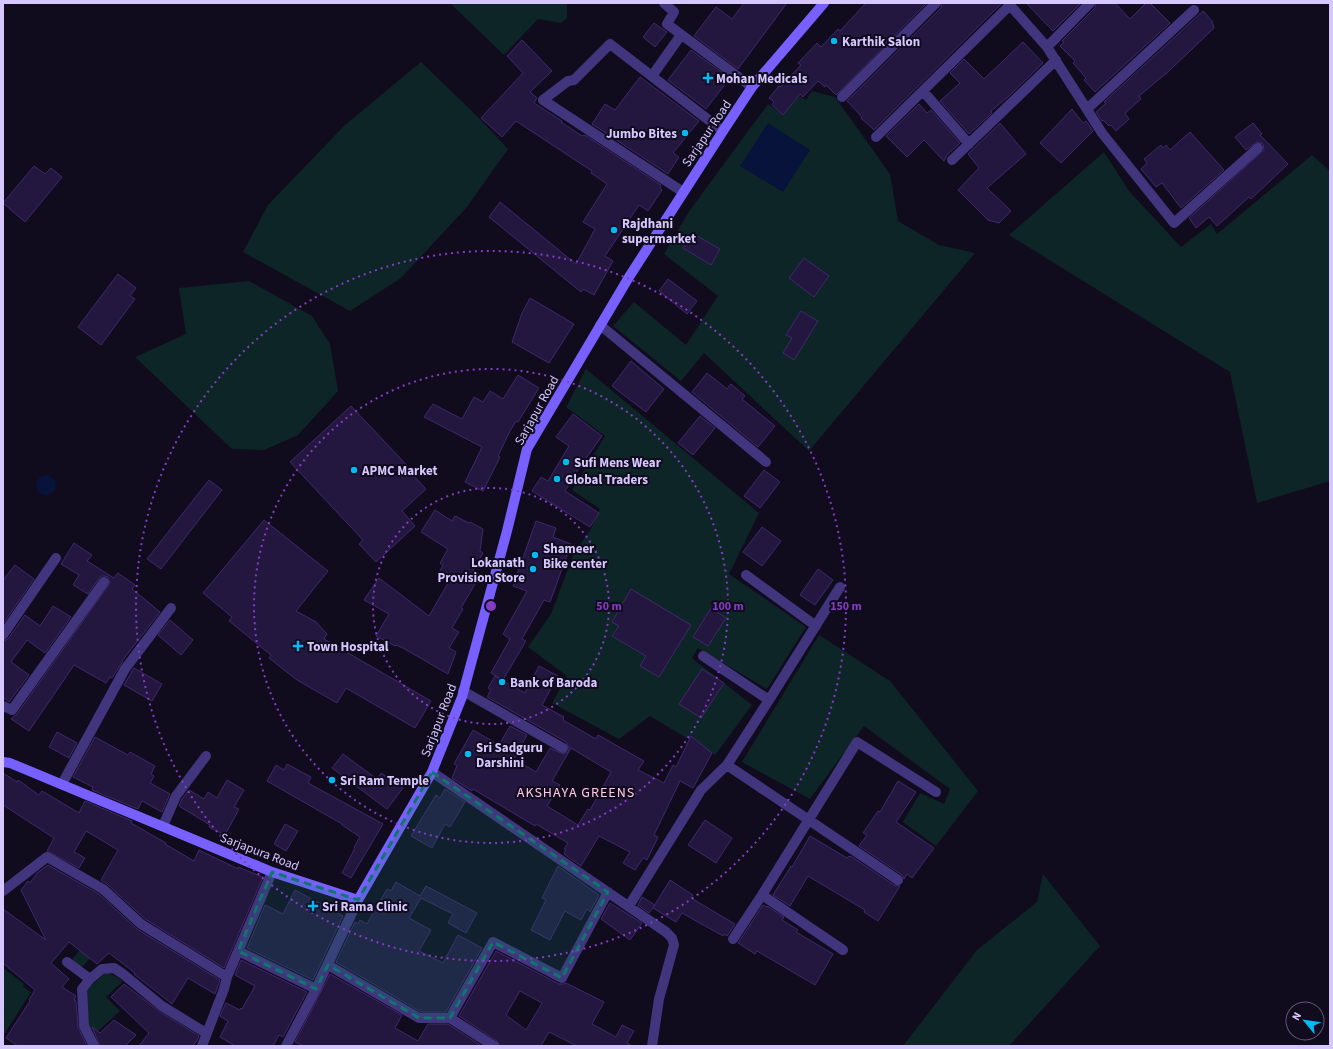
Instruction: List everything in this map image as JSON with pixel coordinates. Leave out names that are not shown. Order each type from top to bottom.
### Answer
[{"type":"main road","name":"Sarjapur Road","points":[[358,900],[432,772],[464,691],[505,539],[527,450],[600,324],[683,192],[752,87],[824,3]]},
{"type":"main road","name":"Sarjapura Road","points":[[3,762],[10,763],[62,784],[272,872],[358,900]]},
{"type":"street","points":[[664,3],[674,12],[667,24],[752,87]]},
{"type":"street","points":[[842,97],[936,3]]},
{"type":"street","points":[[1047,47],[1090,3]]},
{"type":"street","points":[[876,137],[1009,4],[1047,47],[1102,133],[1174,223],[1258,148]]},
{"type":"street","points":[[1087,109],[1194,10]]},
{"type":"street","points":[[652,76],[681,35]]},
{"type":"street","points":[[683,192],[543,100],[568,81],[574,80],[610,44],[723,131]]},
{"type":"street","points":[[952,160],[1056,60]]},
{"type":"street","points":[[923,91],[969,144]]},
{"type":"street","points":[[600,324],[766,462]]},
{"type":"street","points":[[3,634],[56,558]]},
{"type":"street","points":[[746,574],[816,626]]},
{"type":"street","points":[[3,706],[12,710],[104,582]]},
{"type":"street","points":[[629,906],[701,790],[727,765],[840,587]]},
{"type":"street","points":[[62,784],[125,668],[171,608]]},
{"type":"street","points":[[703,656],[769,700]]},
{"type":"street","points":[[464,691],[564,748]]},
{"type":"street","points":[[733,939],[857,742],[936,792]]},
{"type":"street","points":[[163,826],[176,796],[206,756]]},
{"type":"street","points":[[727,765],[898,880]]},
{"type":"street","points":[[432,772],[629,906],[666,932],[672,938],[674,945],[659,998],[652,1046]]},
{"type":"street","points":[[3,891],[47,857],[103,889],[141,924],[227,977]]},
{"type":"street","points":[[94,1046],[84,1026],[82,989],[102,969],[114,968],[206,1042],[227,977],[272,872]]},
{"type":"street","points":[[450,1018],[493,942],[562,978],[608,892]]},
{"type":"street","points":[[762,895],[843,950]]},
{"type":"street","points":[[289,1045],[358,900]]},
{"type":"street","points":[[238,951],[316,989]]},
{"type":"street","points":[[68,962],[90,980]]},
{"type":"street","points":[[328,965],[419,1018],[450,1018],[494,1046]]},
{"type":"highlighted area","points":[[432,772],[608,892],[562,978],[493,942],[450,1018],[419,1018],[328,965],[316,989],[238,951],[272,872],[358,900]]},
{"type":"green space","points":[[450,3],[567,3],[567,18],[561,23],[538,19],[504,55]]},
{"type":"green space","points":[[421,62],[478,117],[508,149],[467,207],[401,278],[350,311],[243,252],[268,205],[345,125]]},
{"type":"green space","points":[[812,91],[835,97],[890,174],[898,221],[939,245],[975,253],[809,451],[704,353],[681,381],[613,326],[634,302],[686,345],[718,296],[664,254],[690,210],[768,104],[783,115],[799,96],[806,100]]},
{"type":"green space","points":[[1104,152],[1129,191],[1181,247],[1211,224],[1217,234],[1312,155],[1330,171],[1330,481],[1257,503],[1230,372],[1009,235]]},
{"type":"green space","points":[[249,281],[312,316],[330,344],[338,391],[298,435],[264,450],[232,449],[135,357],[186,334],[179,288]]},
{"type":"green space","points":[[586,369],[759,513],[729,574],[806,627],[767,689],[698,648],[692,658],[752,705],[715,755],[650,716],[619,739],[552,703],[567,676],[528,647],[551,614],[574,553],[591,529],[600,509],[572,490],[605,436],[566,407]]},
{"type":"green space","points":[[819,635],[890,681],[978,791],[936,846],[903,822],[920,793],[944,804],[950,789],[864,726],[810,799],[742,762]]},
{"type":"green space","points":[[1043,874],[1100,946],[1009,1046],[903,1046],[977,950],[1037,902]]},
{"type":"green space","points":[[84,946],[93,955],[81,968],[72,959]]},
{"type":"green space","points":[[3,968],[24,984],[23,987],[31,992],[3,1036]]},
{"type":"green space","points":[[107,972],[123,981],[106,997],[120,1011],[96,1033],[88,1025],[86,990]]},
{"type":"water","points":[[768,123],[810,150],[783,192],[740,166]]},
{"type":"water","points":[[46,475],[53,478],[56,485],[53,492],[46,495],[39,492],[36,485],[39,478]]},
{"type":"building","points":[[744,3],[787,3],[738,69],[694,36],[716,7],[732,19]]},
{"type":"building","points":[[866,3],[927,3],[836,95],[826,85],[825,87],[818,81],[803,97],[800,94],[783,115],[772,105],[774,102],[769,98],[801,65],[798,63],[817,43],[821,47],[838,29],[840,31]]},
{"type":"building","points":[[942,3],[1002,3],[874,130],[861,118],[862,117],[847,101],[941,8]]},
{"type":"building","points":[[1026,3],[1081,3],[1053,31]]},
{"type":"building","points":[[1096,3],[1115,3],[1130,19],[1146,3],[1150,3],[1170,23],[1095,92],[1084,80],[1086,78],[1073,63],[1075,61],[1060,46],[1064,42],[1062,41],[1095,8]]},
{"type":"building","points":[[1203,11],[1212,21],[1214,28],[1169,71],[1139,96],[1141,99],[1125,113],[1129,119],[1116,131],[1111,125],[1109,126],[1103,120],[1102,121],[1096,112],[1106,103],[1104,102]]},
{"type":"building","points":[[654,23],[667,32],[655,47],[643,37]]},
{"type":"building","points":[[522,40],[552,71],[530,92],[537,98],[534,103],[582,136],[585,135],[661,185],[660,188],[662,190],[648,211],[639,205],[605,256],[613,261],[594,295],[583,289],[581,292],[489,217],[500,202],[576,264],[595,229],[583,222],[607,184],[591,173],[592,171],[516,121],[502,137],[481,118],[523,73],[507,56]]},
{"type":"building","points":[[1023,42],[1043,63],[991,111],[992,113],[969,134],[940,101],[960,83],[950,73],[964,59],[984,79]]},
{"type":"building","points":[[691,50],[730,78],[706,109],[668,80]]},
{"type":"building","points":[[640,77],[699,121],[673,153],[679,157],[668,174],[592,124],[605,104],[615,110]]},
{"type":"building","points":[[919,104],[927,113],[931,110],[960,143],[947,155],[944,161],[924,140],[907,157],[886,136]]},
{"type":"building","points":[[1072,109],[1083,123],[1086,121],[1093,131],[1061,163],[1040,143]]},
{"type":"building","points":[[1000,123],[1026,154],[987,188],[1011,211],[999,223],[988,220],[958,190],[979,168],[968,154]]},
{"type":"building","points":[[1253,123],[1262,134],[1260,135],[1288,164],[1251,199],[1249,197],[1217,226],[1209,217],[1196,228],[1189,218],[1264,150],[1263,144],[1257,142],[1246,150],[1235,137]]},
{"type":"building","points":[[1190,132],[1224,170],[1181,208],[1162,183],[1156,187],[1141,169],[1147,163],[1144,159],[1161,145],[1163,148],[1166,145],[1170,150]]},
{"type":"building","points":[[34,166],[45,174],[51,168],[62,177],[25,222],[3,203]]},
{"type":"building","points":[[692,233],[720,249],[711,265],[683,248]]},
{"type":"building","points":[[804,258],[829,276],[814,297],[789,278]]},
{"type":"building","points":[[118,274],[136,288],[130,296],[135,299],[101,345],[78,327]]},
{"type":"building","points":[[668,279],[697,301],[687,314],[659,291]]},
{"type":"building","points":[[530,298],[574,324],[549,363],[512,342],[522,313]]},
{"type":"building","points":[[801,311],[818,321],[794,360],[783,353],[792,338],[786,335]]},
{"type":"building","points":[[631,361],[664,389],[646,412],[612,386]]},
{"type":"building","points":[[707,373],[727,389],[731,384],[745,396],[742,399],[775,426],[758,447],[692,392]]},
{"type":"building","points":[[518,375],[539,388],[518,422],[516,421],[509,433],[498,456],[500,457],[483,491],[465,482],[482,447],[424,417],[433,404],[462,419],[474,397],[483,402],[490,391],[503,399]]},
{"type":"building","name":"APMC Market","points":[[351,406],[416,475],[415,477],[426,489],[402,511],[415,526],[376,562],[359,544],[363,540],[290,462]]},
{"type":"building","points":[[573,414],[602,436],[579,468],[565,491],[599,513],[590,527],[532,491],[541,477],[548,481],[569,446],[556,437]]},
{"type":"building","points":[[700,416],[715,428],[693,455],[678,443]]},
{"type":"building","points":[[764,470],[780,482],[760,508],[744,496]]},
{"type":"building","points":[[209,480],[222,490],[161,569],[147,559]]},
{"type":"building","points":[[435,510],[452,521],[455,516],[483,529],[480,551],[483,553],[468,580],[475,584],[461,608],[463,609],[452,628],[459,632],[449,648],[456,652],[448,674],[403,648],[396,645],[395,646],[376,636],[389,614],[364,600],[379,578],[429,616],[448,583],[437,577],[443,565],[440,563],[448,549],[421,532]]},
{"type":"building","points":[[264,520],[328,571],[296,611],[316,622],[327,634],[324,639],[431,701],[415,728],[346,688],[337,703],[297,680],[269,658],[271,655],[229,621],[232,617],[203,593]]},
{"type":"building","points":[[536,521],[556,528],[553,537],[571,544],[550,602],[544,600],[522,639],[526,641],[503,680],[491,673],[510,639],[503,634],[527,591],[513,586]]},
{"type":"building","points":[[762,527],[781,541],[762,566],[743,552]]},
{"type":"building","points":[[74,543],[92,555],[87,561],[114,578],[118,573],[135,585],[132,589],[160,612],[122,661],[112,678],[110,677],[106,683],[74,665],[29,731],[11,719],[17,714],[110,583],[108,577],[101,576],[88,594],[73,585],[79,575],[61,564]]},
{"type":"building","points":[[15,565],[34,579],[3,624],[3,580]]},
{"type":"building","points":[[818,569],[833,580],[815,605],[800,595]]},
{"type":"building","points":[[631,589],[691,625],[659,677],[640,666],[646,656],[612,636],[619,626],[612,622]]},
{"type":"building","points":[[53,606],[71,617],[45,653],[27,640],[11,662],[29,675],[9,702],[3,697],[3,641],[8,639],[25,615],[40,626]]},
{"type":"building","points":[[711,608],[726,618],[708,646],[693,637]]},
{"type":"building","points":[[170,620],[193,640],[181,655],[158,635]]},
{"type":"building","points":[[539,666],[558,676],[542,705],[564,717],[563,720],[596,739],[598,735],[644,761],[638,770],[664,783],[673,765],[676,767],[691,736],[712,753],[693,788],[680,781],[654,835],[658,837],[647,860],[643,858],[635,870],[623,863],[630,852],[599,836],[581,866],[564,854],[566,849],[564,849],[568,843],[536,824],[535,826],[473,789],[472,791],[452,778],[457,766],[454,764],[473,730],[499,745],[510,726],[527,735],[514,759],[536,772],[550,748],[563,754],[568,752],[569,748],[566,742],[487,697],[491,690],[488,688],[495,676],[525,693]],"holes":[[[571,748],[611,772],[590,810],[588,809],[578,825],[547,806],[560,785],[552,781]]]},
{"type":"building","points":[[134,668],[162,684],[152,701],[124,685]]},
{"type":"building","points":[[702,669],[724,683],[701,718],[679,704]]},
{"type":"building","points":[[57,732],[77,743],[69,758],[49,747]]},
{"type":"building","points":[[95,737],[128,755],[130,752],[155,766],[151,774],[154,776],[150,783],[170,794],[162,812],[142,801],[138,809],[92,790],[93,787],[73,777]]},
{"type":"building","points":[[343,754],[377,779],[381,773],[403,788],[387,809],[332,768]]},
{"type":"building","points":[[287,764],[311,777],[308,783],[383,824],[351,878],[342,873],[360,837],[342,824],[267,781],[276,765],[284,770]]},
{"type":"building","points":[[3,773],[17,782],[18,780],[39,795],[42,791],[79,813],[85,801],[132,821],[131,823],[194,861],[199,850],[238,869],[238,867],[263,877],[224,968],[145,919],[101,880],[118,850],[86,831],[74,852],[85,858],[79,868],[47,851],[54,838],[3,805]]},
{"type":"building","points":[[227,780],[244,790],[234,807],[239,809],[225,835],[209,827],[210,825],[179,806],[189,790],[204,799],[208,792],[217,798]]},
{"type":"building","points":[[898,781],[916,792],[896,822],[934,848],[912,878],[907,874],[904,879],[902,875],[859,846],[867,835],[863,833],[878,811],[880,812]]},
{"type":"building","points":[[445,789],[465,802],[450,827],[445,824],[432,848],[411,836],[436,795],[440,798]]},
{"type":"building","points":[[705,820],[732,838],[716,863],[688,845]]},
{"type":"building","points":[[285,824],[298,831],[286,851],[274,844]]},
{"type":"building","points":[[810,836],[847,858],[849,856],[852,857],[894,885],[900,886],[878,921],[864,912],[865,910],[808,876],[790,906],[773,895],[791,866],[792,867]]},
{"type":"building","points":[[48,865],[99,894],[137,929],[220,980],[215,994],[188,978],[172,1004],[109,953],[97,964],[69,942],[51,963],[69,979],[62,987],[76,996],[74,1000],[76,1001],[78,1027],[87,1046],[18,1046],[6,1038],[30,1001],[29,1000],[35,990],[3,963],[3,909],[46,940],[21,890],[28,881],[30,883],[37,873]]},
{"type":"building","points":[[558,866],[599,895],[590,912],[587,909],[581,920],[565,911],[550,940],[531,930],[546,900],[542,898]]},
{"type":"building","points":[[670,880],[693,895],[691,898],[735,924],[727,936],[724,934],[723,936],[682,913],[676,922],[653,908]]},
{"type":"building","points":[[396,882],[420,896],[426,886],[477,913],[466,933],[448,923],[453,914],[421,898],[409,918],[431,930],[419,951],[443,963],[458,935],[482,948],[446,1012],[421,1012],[336,962],[355,922],[358,924],[360,920],[367,924],[387,889],[391,891]]},
{"type":"building","points":[[295,890],[343,916],[313,980],[247,948],[265,905],[283,914]]},
{"type":"building","points":[[642,897],[655,905],[649,913],[638,905]]},
{"type":"building","points":[[610,903],[642,923],[630,940],[601,919]]},
{"type":"building","points":[[763,905],[784,917],[782,920],[798,930],[796,932],[833,954],[815,985],[757,951],[755,954],[738,943]]},
{"type":"building","points":[[496,951],[559,984],[566,983],[604,1002],[592,1024],[616,1037],[622,1025],[634,1031],[627,1043],[632,1046],[577,1046],[549,1032],[541,1046],[500,1046],[497,1041],[459,1016]],"holes":[[[520,991],[542,1003],[526,1030],[506,1015]]]},
{"type":"building","points":[[241,960],[307,992],[283,1037],[279,1035],[273,1046],[235,1046],[220,1037],[228,1021],[220,1016],[226,1003],[240,1010],[241,1008],[242,1009],[255,986],[235,975]]},
{"type":"building","points":[[330,974],[402,1015],[395,1028],[418,1041],[428,1024],[448,1024],[482,1046],[304,1046],[295,1042]]},
{"type":"building","points":[[124,984],[159,1011],[199,1036],[197,1041],[192,1046],[139,1046],[149,1033],[111,997]]},
{"type":"building","points":[[114,1020],[136,1035],[125,1046],[100,1046],[92,1027],[100,1033]]},
{"type":"place","name":"Karthik Salon","points":[[834,41]]},
{"type":"place","name":"Mohan Medicals","points":[[708,78]]},
{"type":"place","name":"Jumbo Bites","points":[[685,133]]},
{"type":"place","name":"Rajdhani supermarket","points":[[614,230]]},
{"type":"place","name":"Sufi Mens Wear","points":[[566,462]]},
{"type":"place","name":"APMC Market","points":[[354,470]]},
{"type":"place","name":"Global Traders","points":[[557,479]]},
{"type":"place","name":"Shameer Bike center","points":[[535,555]]},
{"type":"place","name":"Lokanath Provision Store","points":[[533,569]]},
{"type":"place","name":"Town Hospital","points":[[298,646]]},
{"type":"place","name":"Bank of Baroda","points":[[502,682]]},
{"type":"place","name":"Sri Sadguru Darshini","points":[[468,754]]},
{"type":"place","name":"Sri Ram Temple","points":[[332,780]]},
{"type":"place","name":"Sri Rama Clinic","points":[[313,906]]},
{"type":"district","name":"AKSHAYA GREENS","points":[[576,792]]}]
